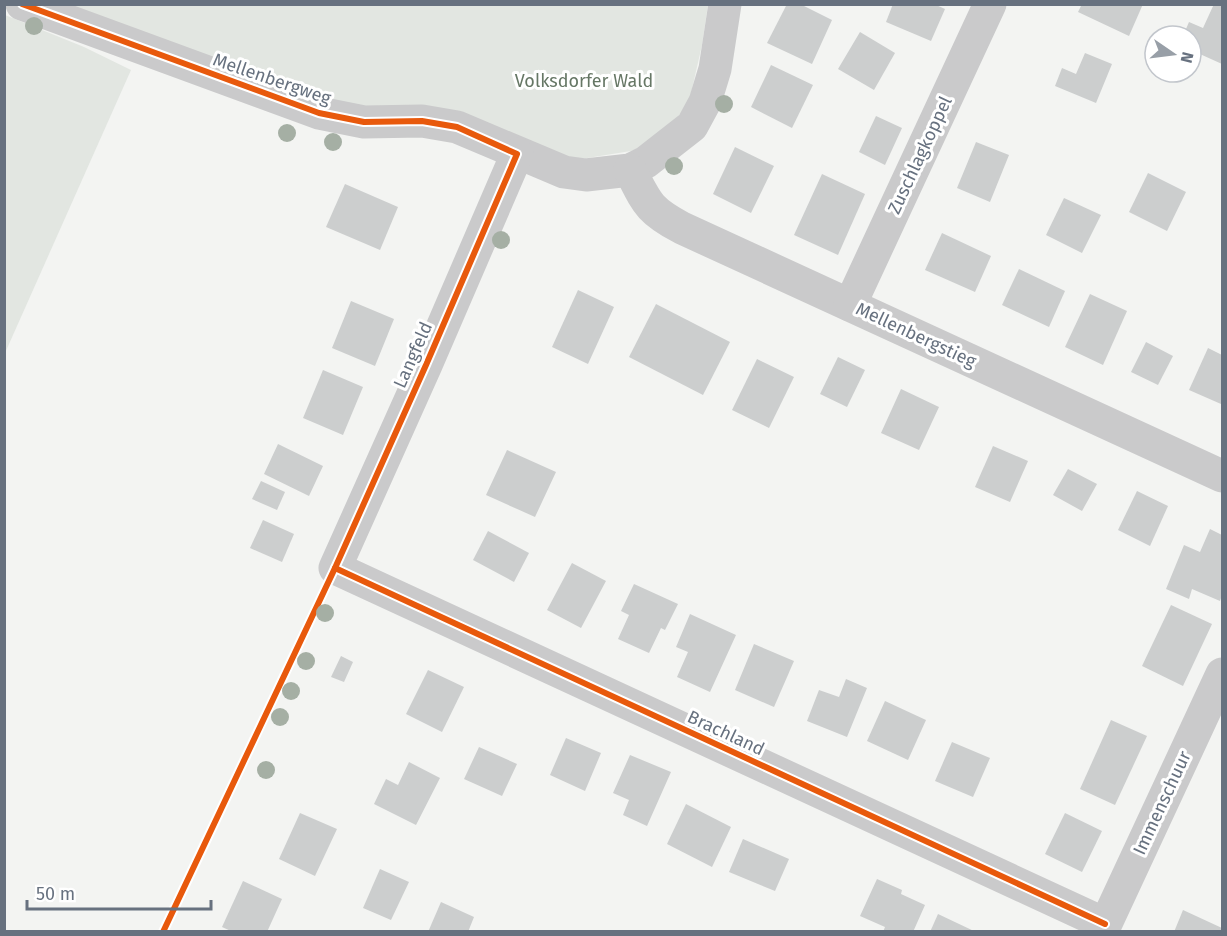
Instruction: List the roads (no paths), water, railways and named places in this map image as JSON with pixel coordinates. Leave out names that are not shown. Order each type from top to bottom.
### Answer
[{"type":"street","name":"Mellenbergweg","points":[[22,4],[320,113],[364,122],[422,120],[457,127],[564,172],[586,175],[630,170],[670,145],[692,126],[705,102],[714,69],[725,4]]},
{"type":"street","name":"Zuschlagkoppel","points":[[850,305],[990,4]]},
{"type":"street","name":"Langfeld","points":[[335,568],[517,154]]},
{"type":"street","name":"Mellenbergstieg","points":[[630,170],[646,201],[658,215],[1222,476]]},
{"type":"street","name":"Brachland","points":[[335,568],[1103,928]]},
{"type":"street","name":"Immenschuur","points":[[1103,928],[1211,731],[1222,674]]},
{"type":"park label","name":"Volksdorfer Wald","points":[[584,81]]}]
